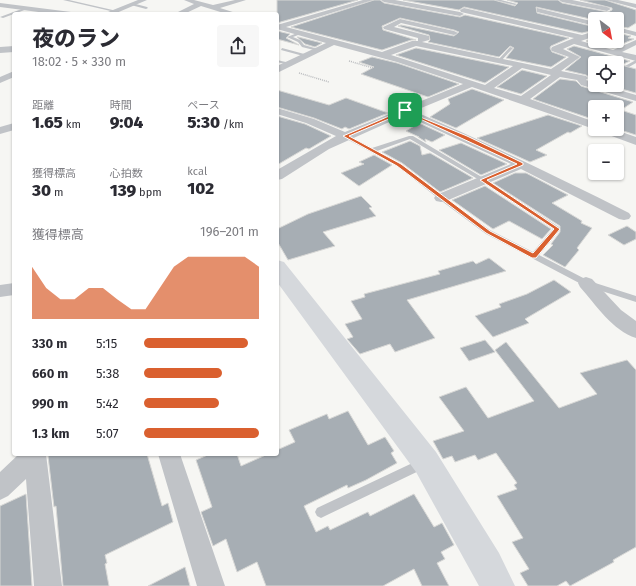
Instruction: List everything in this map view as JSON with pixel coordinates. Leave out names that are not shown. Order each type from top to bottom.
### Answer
[{"type":"street","points":[[116,11],[144,0]]},
{"type":"street","points":[[188,0],[228,12]]},
{"type":"street","points":[[212,7],[230,1],[243,0]]},
{"type":"street","points":[[384,0],[419,6],[467,8],[583,38]]},
{"type":"street","points":[[279,27],[364,1]]},
{"type":"street","points":[[560,1],[607,9]]},
{"type":"street","points":[[584,21],[607,9],[615,1],[636,6]]},
{"type":"street","points":[[183,12],[201,4]]},
{"type":"street","points":[[0,5],[57,12]]},
{"type":"street","points":[[588,13],[551,5],[540,10],[588,22]]},
{"type":"street","points":[[406,14],[419,6]]},
{"type":"street","points":[[447,49],[453,42],[454,33],[450,22],[467,8]]},
{"type":"street","points":[[383,55],[426,38],[387,27],[400,21],[454,33]]},
{"type":"street","points":[[279,27],[383,55],[473,83],[588,124]]},
{"type":"street","points":[[624,31],[636,34]]},
{"type":"street","points":[[522,100],[576,57],[555,49],[588,36]]},
{"type":"street","points":[[281,66],[307,56],[334,42]]},
{"type":"street","points":[[574,42],[636,58]]},
{"type":"street","points":[[614,52],[636,42]]},
{"type":"street","points":[[414,43],[583,78],[581,82],[635,104]]},
{"type":"street","points":[[0,50],[12,49]]},
{"type":"street","points":[[487,88],[521,65]]},
{"type":"street","points":[[279,175],[325,146],[345,136],[473,83]]},
{"type":"street","points":[[405,110],[549,177],[624,216]]},
{"type":"street","points":[[279,112],[310,121],[345,136]]},
{"type":"street","points":[[0,131],[12,127]]},
{"type":"street","points":[[620,136],[636,142]]},
{"type":"street","points":[[441,198],[521,164]]},
{"type":"street","points":[[279,270],[426,462],[487,565],[497,586]]},
{"type":"street","points":[[586,283],[615,316],[636,331]]},
{"type":"street","points":[[0,291],[12,289]]},
{"type":"street","points":[[0,488],[33,456]]},
{"type":"street","points":[[35,456],[48,586]]},
{"type":"street","points":[[170,456],[211,586]]},
{"type":"lane","points":[[65,0],[116,11]]},
{"type":"lane","points":[[497,0],[515,4]]},
{"type":"lane","points":[[132,4],[146,8]]},
{"type":"lane","points":[[16,12],[28,8]]},
{"type":"lane","points":[[2,17],[12,14]]},
{"type":"lane","points":[[300,33],[289,37],[299,41],[303,46],[317,50]]},
{"type":"lane","points":[[500,60],[511,48]]},
{"type":"lane","points":[[282,49],[307,56]]},
{"type":"lane","points":[[627,66],[636,61]]},
{"type":"lane","points":[[345,136],[399,165],[488,232],[586,283],[636,299]]},
{"type":"lane","points":[[373,150],[411,137],[483,180],[557,229],[534,256]]},
{"type":"lane","points":[[321,512],[426,462]]},
{"type":"path","points":[[281,66],[329,82]]},
{"type":"building","points":[[277,0],[358,0],[279,22],[279,12],[277,12]]},
{"type":"building","points":[[374,0],[460,17],[465,15],[569,38],[551,46],[550,48],[552,52],[566,57],[551,67],[506,58],[514,48],[510,46],[499,57],[428,42],[430,40],[429,35],[398,26],[401,25],[454,36],[459,32],[400,18],[382,26],[383,30],[416,40],[411,40],[382,50],[291,27]]},
{"type":"building","points":[[403,0],[494,0],[515,6],[518,3],[507,0],[558,0],[562,3],[608,12],[588,12],[588,18],[536,7],[537,13],[588,25],[588,32],[582,33],[464,7],[459,10]]},
{"type":"building","points":[[580,0],[605,0],[636,10],[636,23],[628,28],[624,27],[624,12],[608,12],[612,10],[612,8]]},
{"type":"building","points":[[279,31],[290,34],[286,38],[299,45],[279,40]]},
{"type":"building","points":[[624,34],[631,36],[628,38],[634,39],[624,43]]},
{"type":"building","points":[[297,37],[322,43],[315,47],[305,44]]},
{"type":"building","points":[[574,46],[611,56],[588,56],[588,76],[565,70],[581,57],[567,49]]},
{"type":"building","points":[[416,48],[509,67],[485,83],[396,55]]},
{"type":"building","points":[[372,57],[397,63],[459,84],[428,97],[361,74],[374,67],[359,62]]},
{"type":"building","points":[[624,59],[630,61],[624,64]]},
{"type":"building","points":[[624,66],[636,69],[636,93],[624,90]]},
{"type":"building","points":[[522,70],[547,76],[521,94],[497,87]]},
{"type":"building","points":[[560,79],[576,81],[581,86],[588,88],[588,92],[600,92],[633,102],[624,108],[624,100],[588,100],[588,118],[533,99]]},
{"type":"building","points":[[472,89],[504,100],[456,128],[430,117],[450,104],[448,99]]},
{"type":"building","points":[[279,91],[329,105],[346,98],[388,113],[349,129],[345,127],[342,129],[314,118],[279,108]]},
{"type":"building","points":[[624,111],[636,115],[636,135],[624,131]]},
{"type":"building","points":[[548,115],[582,126],[536,150],[547,155],[530,162],[477,138]]},
{"type":"building","points":[[279,117],[305,124],[331,136],[309,149],[306,148],[279,164]]},
{"type":"building","points":[[419,123],[445,135],[432,142],[425,139],[426,142],[406,131]]},
{"type":"building","points":[[410,141],[420,146],[422,155],[430,153],[473,178],[440,192],[402,163],[382,152]]},
{"type":"building","points":[[461,143],[507,164],[481,175],[439,150]]},
{"type":"building","points":[[374,155],[392,165],[359,186],[341,173],[364,164],[359,162]]},
{"type":"building","points":[[515,173],[526,173],[568,195],[552,203],[582,221],[581,223],[592,228],[577,248],[579,250],[565,267],[543,255],[553,245],[551,244],[560,232],[560,226],[493,183]]},
{"type":"building","points":[[485,186],[551,229],[542,239],[509,221],[493,229],[452,200]]},
{"type":"building","points":[[361,196],[372,207],[369,208],[376,216],[323,232],[335,246],[288,260],[279,244],[279,228],[308,214]]},
{"type":"building","points":[[627,226],[636,232],[636,239],[624,245],[608,235]]},
{"type":"building","points":[[489,258],[506,271],[407,300],[435,338],[395,352],[390,344],[360,354],[347,339],[353,337],[345,324],[362,319],[351,301],[365,297],[364,294],[440,274],[438,271],[473,261],[476,264]]},
{"type":"building","points":[[554,280],[571,292],[525,319],[529,323],[493,337],[475,316],[501,307],[499,304],[527,294]]},
{"type":"building","points":[[485,340],[495,352],[469,361],[460,348]]},
{"type":"building","points":[[506,342],[559,408],[597,394],[580,373],[627,360],[636,370],[636,547],[613,560],[614,562],[570,586],[566,581],[557,586],[528,586],[520,573],[529,569],[512,542],[523,538],[497,496],[517,489],[514,485],[517,483],[496,453],[478,460],[475,455],[455,462],[452,456],[443,459],[433,441],[464,431],[439,397],[466,387],[488,418],[534,401],[495,350]]},
{"type":"building","points":[[348,411],[368,445],[385,437],[394,451],[391,453],[397,463],[366,480],[348,488],[347,485],[304,506],[316,532],[328,526],[330,530],[368,512],[370,516],[414,494],[434,527],[442,523],[454,545],[441,552],[445,559],[437,563],[449,586],[422,586],[414,569],[383,586],[266,586],[257,562],[237,572],[226,539],[213,546],[201,512],[212,507],[196,460],[205,456],[238,456],[241,466],[264,456],[279,456],[279,449],[295,442],[289,430],[327,414],[329,419]]},
{"type":"building","points":[[48,456],[148,456],[162,506],[168,503],[173,522],[105,555],[109,586],[63,586],[56,506],[54,507]]},
{"type":"building","points":[[26,494],[32,586],[0,586],[0,506]]},
{"type":"building","points":[[185,567],[190,586],[148,586]]},
{"type":"route","points":[[405,110],[521,164],[483,180],[557,229],[534,256],[488,232],[399,165],[345,136],[405,110]]}]
